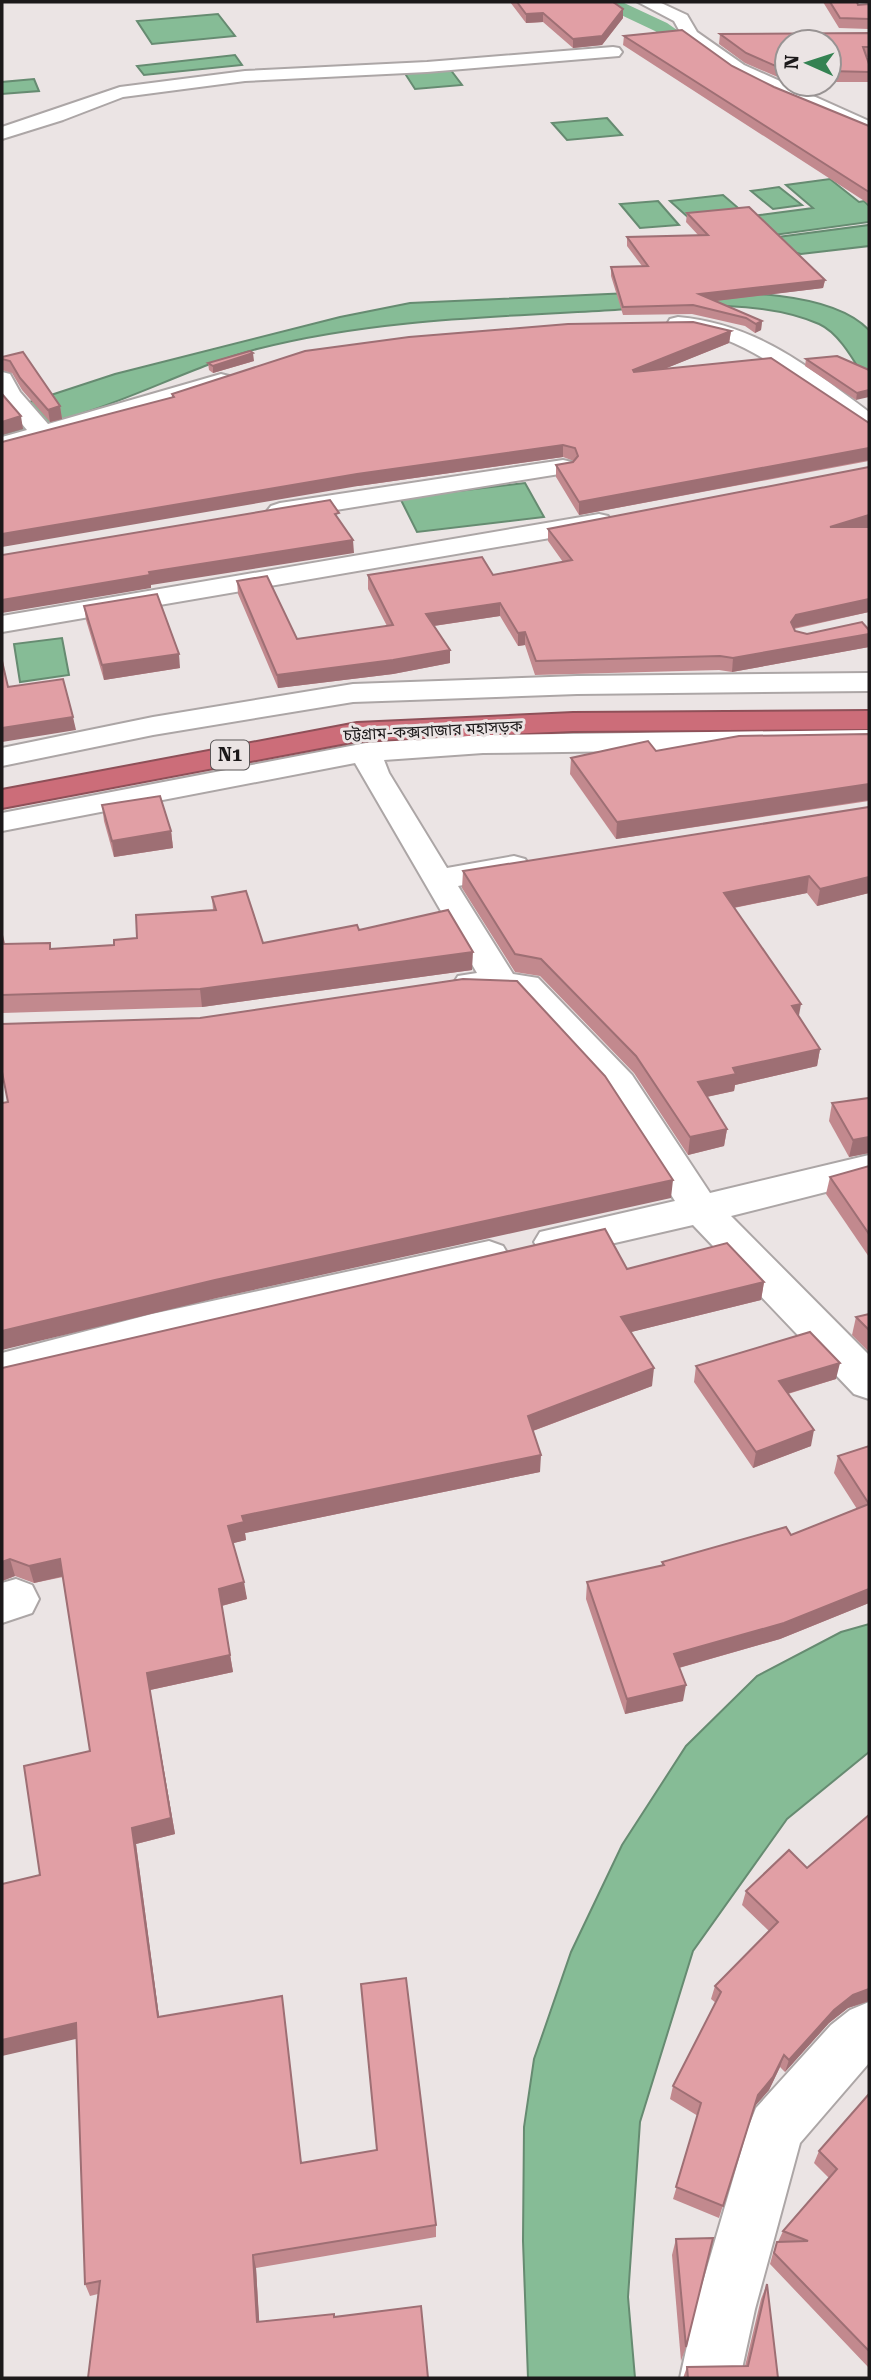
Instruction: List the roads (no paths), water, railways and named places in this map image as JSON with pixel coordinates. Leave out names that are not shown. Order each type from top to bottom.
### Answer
[{"type":"highway","name":"চট্টগ্রাম-কক্সবাজার মহাসড়ক","points":[[2,773],[334,712],[457,701],[562,698],[869,699]]},
{"type":"highway","name":"চট্টগ্রাম-কক্সবাজার মহাসড়ক","points":[[2,799],[357,732],[631,722],[763,730],[869,720]]},
{"type":"street","points":[[646,2],[681,18],[690,36],[748,74],[869,128]]},
{"type":"street","points":[[690,36],[718,36]]},
{"type":"street","points":[[2,133],[120,92],[245,76],[427,67],[612,52]]},
{"type":"street","points":[[650,325],[692,324],[736,334],[869,423]]},
{"type":"street","points":[[2,445],[41,431],[237,376]]},
{"type":"street","points":[[8,390],[41,431]]},
{"type":"street","points":[[262,514],[563,467]]},
{"type":"street","points":[[2,624],[618,518]]},
{"type":"street","points":[[771,682],[805,699]]},
{"type":"street","points":[[2,757],[166,724],[353,693],[512,686],[869,682]]},
{"type":"street","points":[[696,684],[727,698]]},
{"type":"street","points":[[607,742],[631,722]]},
{"type":"street","points":[[2,822],[366,752],[483,744],[607,742],[763,730],[869,739]]},
{"type":"street","points":[[366,752],[374,773],[484,958],[503,985]]},
{"type":"street","points":[[438,880],[547,862]]},
{"type":"street","points":[[436,988],[463,984],[526,986],[619,1084],[701,1209],[869,1382]]},
{"type":"street","points":[[2,1369],[152,1330],[701,1209],[869,1168]]},
{"type":"street","points":[[710,2378],[725,2309],[776,2128],[850,2043],[869,2029]]},
{"type":"waterway","points":[[608,2],[661,27],[715,63]]}]
